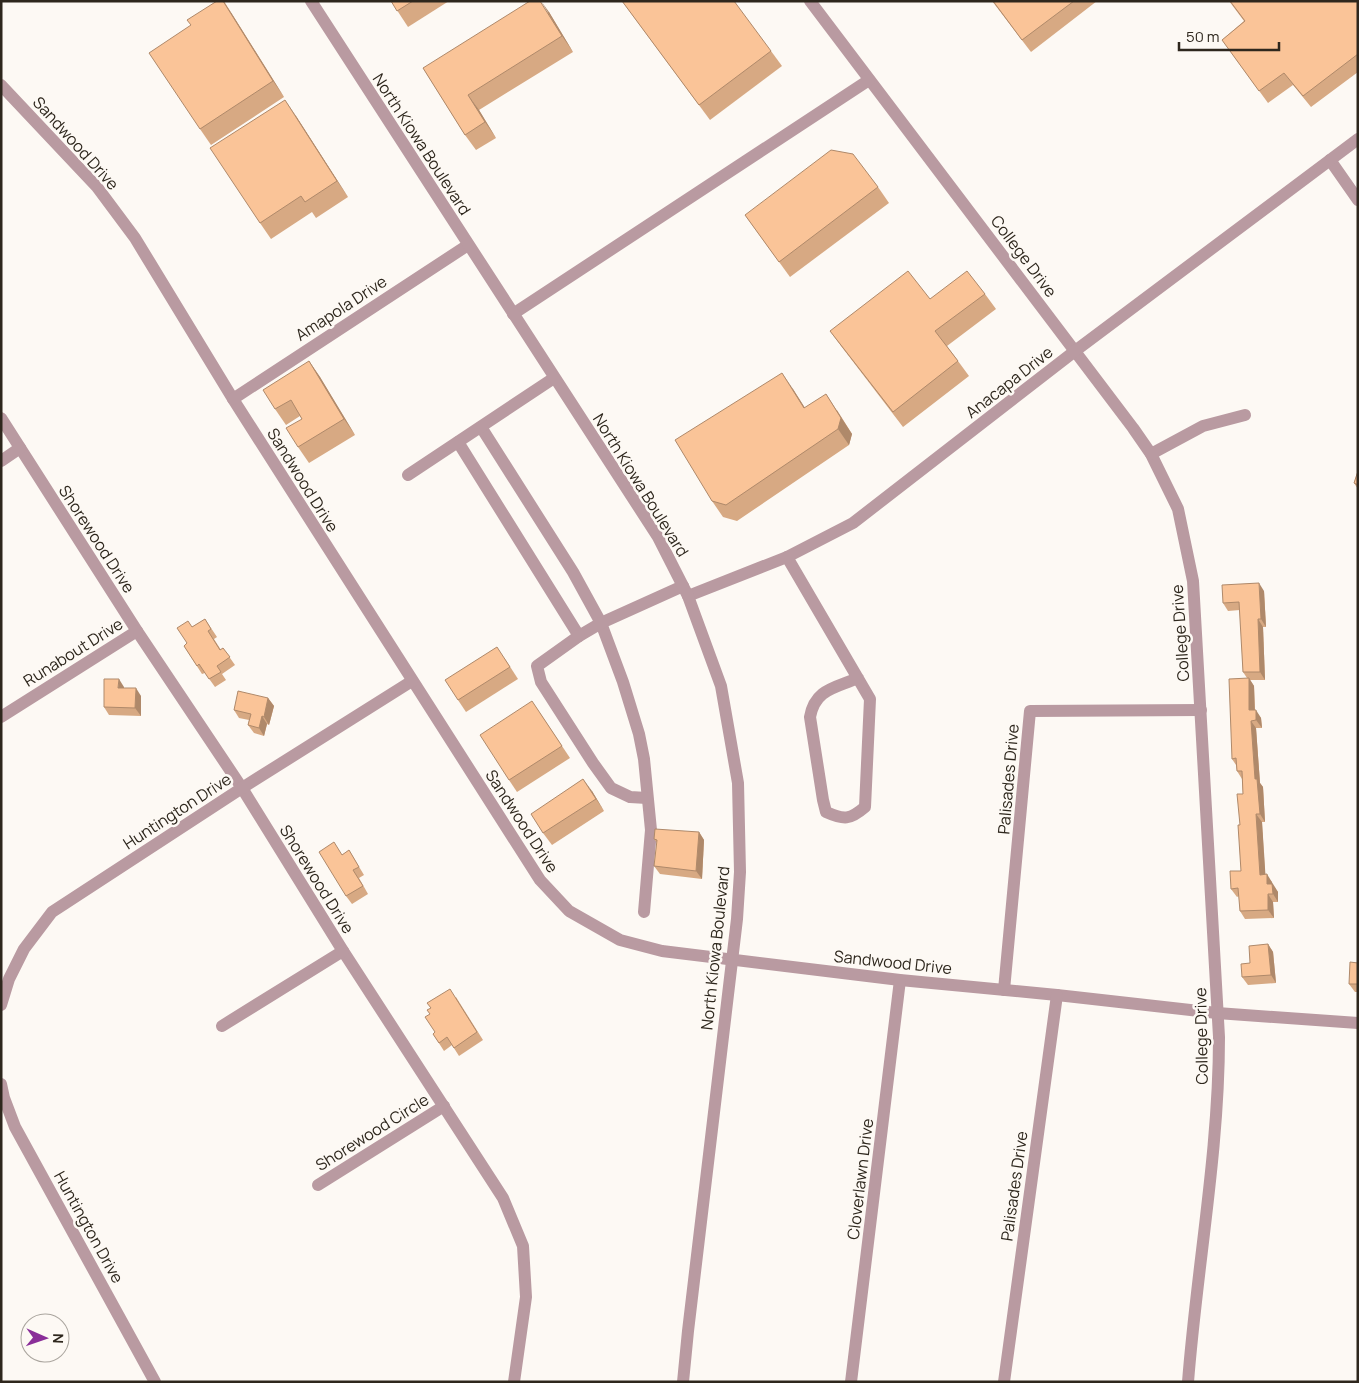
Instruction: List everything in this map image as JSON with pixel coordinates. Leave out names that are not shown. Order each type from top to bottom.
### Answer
[{"type":"street","name":"North Kiowa Boulevard","points":[[311,1],[658,537],[686,591],[721,686],[738,783],[740,872],[732,959],[683,1382]]},
{"type":"street","name":"College Drive","points":[[810,1],[1151,454],[1178,509],[1193,581],[1219,1068],[1217,1116],[1188,1382]]},
{"type":"street","points":[[513,314],[869,80]]},
{"type":"street","name":"Sandwood Drive","points":[[1,85],[97,187],[125,224],[233,399],[540,880],[569,911],[620,940],[662,951],[900,980],[1057,995],[1217,1014],[1358,1023]]},
{"type":"street","name":"Anacapa Drive","points":[[647,798],[630,797],[611,788],[592,763],[541,682],[537,666],[601,623],[686,591],[787,557],[853,523],[1075,351],[1358,139]]},
{"type":"street","points":[[1330,160],[1358,200]]},
{"type":"street","name":"Amapola Drive","points":[[233,399],[468,245]]},
{"type":"street","points":[[408,475],[554,378]]},
{"type":"street","points":[[1151,454],[1202,426],[1245,415]]},
{"type":"street","name":"Shorewood Drive","points":[[1,418],[137,631],[242,788],[343,951],[503,1198],[523,1246],[526,1297],[514,1382]]},
{"type":"street","points":[[481,427],[573,572],[601,623],[620,675],[639,734],[644,759],[651,830],[644,912]]},
{"type":"street","points":[[458,442],[579,636]]},
{"type":"street","points":[[1,460],[20,448]]},
{"type":"street","points":[[787,557],[858,678],[870,699],[865,807],[854,816],[840,818],[826,812],[824,806],[810,717],[812,706],[820,694],[858,678]]},
{"type":"street","name":"Runabout Drive","points":[[1,717],[137,631]]},
{"type":"street","name":"Huntington Drive","points":[[1,1005],[9,979],[24,949],[52,912],[242,788],[412,681]]},
{"type":"street","name":"Palisades Drive","points":[[1004,990],[1030,711],[1201,710]]},
{"type":"street","points":[[222,1026],[343,951]]},
{"type":"street","name":"Cloverlawn Drive","points":[[851,1382],[900,980]]},
{"type":"street","name":"Palisades Drive","points":[[1004,1382],[1057,995]]},
{"type":"street","name":"Huntington Drive","points":[[1,1084],[15,1127],[156,1382]]},
{"type":"street","name":"Shorewood Circle","points":[[318,1186],[444,1106]]},
{"type":"building","points":[[217,1],[223,1],[273,81],[200,129],[149,53],[191,25],[187,20]]},
{"type":"building","points":[[391,1],[413,1],[397,11]]},
{"type":"building","points":[[530,1],[540,1],[562,36],[468,95],[485,122],[465,135],[423,68]]},
{"type":"building","points":[[622,1],[734,1],[771,51],[699,105]]},
{"type":"building","points":[[993,1],[1074,1],[1022,40]]},
{"type":"building","points":[[1230,1],[1358,1],[1358,54],[1303,96],[1284,73],[1259,91],[1222,40],[1245,21]]},
{"type":"building","points":[[285,100],[337,181],[305,202],[301,196],[260,223],[210,148]]},
{"type":"building","points":[[831,150],[853,154],[878,187],[779,262],[745,215]]},
{"type":"building","points":[[908,271],[930,299],[967,271],[985,294],[935,331],[958,361],[893,412],[830,331]]},
{"type":"building","points":[[309,361],[344,419],[298,447],[286,428],[302,419],[291,400],[275,409],[263,390]]},
{"type":"building","points":[[782,373],[804,408],[826,394],[841,418],[838,429],[726,505],[712,501],[675,440]]},
{"type":"building","points":[[1358,471],[1358,485],[1354,483]]},
{"type":"building","points":[[1259,583],[1261,619],[1258,619],[1260,672],[1243,672],[1239,602],[1223,603],[1222,585]]},
{"type":"building","points":[[205,619],[211,629],[208,631],[220,650],[223,648],[230,657],[217,666],[221,672],[209,679],[199,664],[197,666],[184,646],[187,643],[177,628],[188,621],[192,627]]},
{"type":"building","points":[[497,647],[510,667],[458,700],[445,680]]},
{"type":"building","points":[[1249,678],[1249,710],[1256,710],[1256,720],[1251,721],[1255,779],[1257,779],[1260,814],[1256,814],[1260,875],[1267,874],[1267,884],[1272,884],[1273,894],[1268,894],[1268,910],[1240,911],[1238,888],[1231,889],[1230,871],[1241,871],[1237,794],[1243,794],[1242,771],[1237,771],[1236,758],[1232,759],[1229,679]]},
{"type":"building","points":[[104,679],[119,679],[118,688],[136,688],[135,708],[104,707]]},
{"type":"building","points":[[238,691],[268,698],[264,717],[262,716],[259,728],[248,725],[251,714],[234,710]]},
{"type":"building","points":[[532,701],[562,746],[509,780],[480,735]]},
{"type":"building","points":[[583,779],[596,799],[543,833],[531,814]]},
{"type":"building","points":[[655,829],[699,832],[696,871],[654,866],[657,840],[654,839]]},
{"type":"building","points":[[334,842],[342,855],[349,850],[359,867],[353,870],[363,886],[346,896],[319,852]]},
{"type":"building","points":[[1268,944],[1271,975],[1242,977],[1241,964],[1250,963],[1249,946]]},
{"type":"building","points":[[1350,962],[1358,963],[1358,984],[1349,984]]},
{"type":"building","points":[[450,989],[477,1032],[454,1048],[447,1037],[439,1043],[433,1034],[435,1032],[425,1017],[430,1014],[427,1010],[431,1008],[427,1003]]}]
